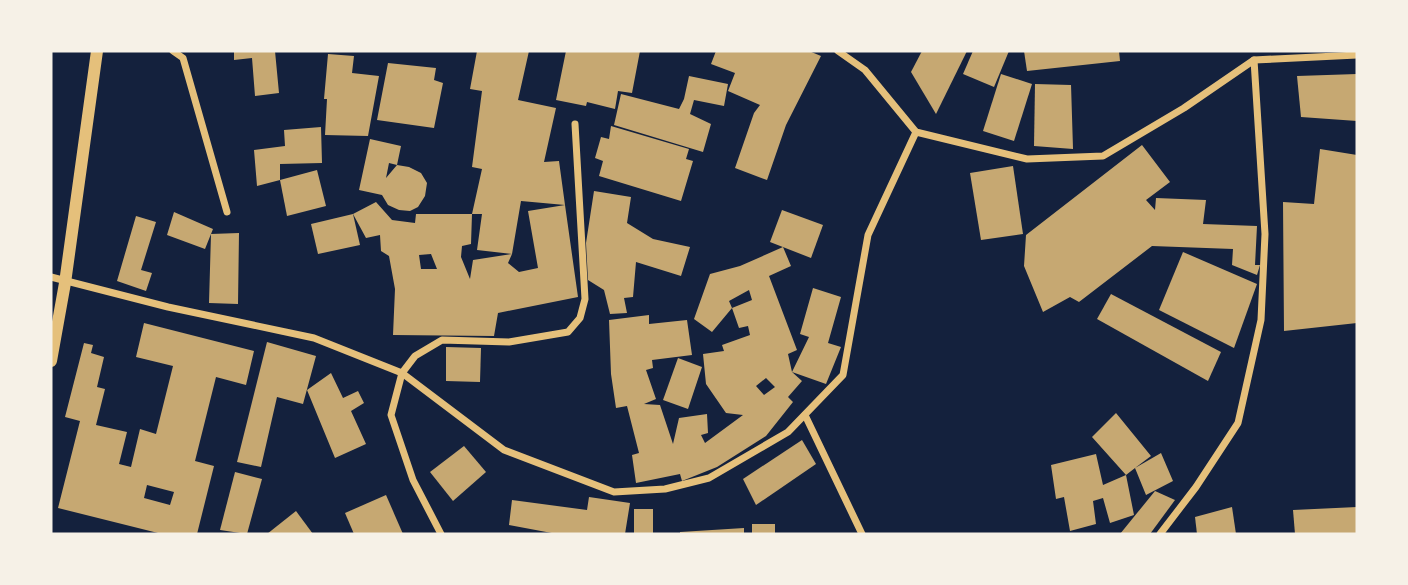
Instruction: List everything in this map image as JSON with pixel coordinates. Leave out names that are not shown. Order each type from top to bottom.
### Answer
[{"type":"street","points":[[51,361],[65,283],[97,51]]},
{"type":"street","points":[[173,51],[183,58],[227,212]]},
{"type":"street","points":[[838,51],[865,70],[916,132],[1027,159],[1103,156],[1184,108],[1254,60],[1357,55]]},
{"type":"street","points":[[1160,534],[1196,487],[1238,423],[1261,320],[1265,234],[1254,60]]},
{"type":"street","points":[[441,534],[413,480],[391,415],[402,373],[415,356],[442,340],[509,342],[568,332],[580,318],[584,299],[575,124]]},
{"type":"street","points":[[51,277],[65,283],[314,338],[402,373],[504,450],[614,492],[665,489],[709,478],[788,432],[844,376],[868,235],[916,132]]},
{"type":"street","points":[[805,415],[862,534]]},
{"type":"building","points":[[234,51],[275,51],[279,93],[255,96],[252,58],[234,60]]},
{"type":"building","points":[[477,51],[529,51],[518,100],[556,108],[544,162],[559,161],[565,205],[521,201],[512,254],[477,250],[482,214],[472,214],[482,169],[472,167],[482,91],[470,89]]},
{"type":"building","points":[[566,51],[640,51],[632,93],[618,91],[615,109],[587,102],[586,106],[556,100]]},
{"type":"building","points":[[716,51],[809,51],[821,56],[786,125],[767,180],[735,168],[754,113],[760,105],[728,91],[735,73],[711,64]]},
{"type":"building","points":[[922,51],[967,51],[936,114],[911,72]]},
{"type":"building","points":[[973,51],[1009,51],[994,87],[963,74]]},
{"type":"building","points":[[1024,51],[1119,51],[1120,61],[1027,71]]},
{"type":"building","points":[[328,54],[354,56],[352,73],[379,76],[368,136],[325,135],[327,99],[324,99]]},
{"type":"building","points":[[388,63],[436,68],[434,80],[443,83],[434,128],[377,120]]},
{"type":"building","points":[[1001,74],[1032,84],[1014,141],[983,131]]},
{"type":"building","points":[[1357,74],[1357,121],[1301,117],[1297,76]]},
{"type":"building","points":[[689,76],[728,84],[724,106],[694,100],[690,114],[711,124],[703,152],[614,125],[621,94],[679,109]]},
{"type":"building","points":[[1035,84],[1071,85],[1073,149],[1034,146]]},
{"type":"building","points":[[611,126],[689,149],[686,159],[693,161],[681,201],[599,176],[603,161],[595,158],[601,137],[609,139]]},
{"type":"building","points":[[321,127],[322,163],[280,164],[280,180],[257,186],[254,150],[285,146],[284,130]]},
{"type":"building","points":[[370,139],[401,146],[397,165],[421,173],[427,183],[425,196],[418,207],[410,211],[399,210],[388,205],[382,195],[359,190]],"holes":[[[389,163],[397,165],[386,178]]]},
{"type":"building","points":[[1142,145],[1170,182],[1146,200],[1155,210],[1156,198],[1206,200],[1203,224],[1257,226],[1255,265],[1260,265],[1257,275],[1232,265],[1233,249],[1152,246],[1079,302],[1070,297],[1043,312],[1024,266],[1026,235]]},
{"type":"building","points":[[1320,149],[1357,155],[1357,323],[1284,331],[1283,202],[1314,204]]},
{"type":"building","points":[[1013,166],[1023,234],[981,240],[970,173]]},
{"type":"building","points":[[317,170],[326,206],[287,216],[280,180]]},
{"type":"building","points":[[594,191],[631,197],[627,223],[653,239],[690,247],[681,276],[636,262],[633,297],[624,298],[627,313],[610,314],[604,290],[588,280],[586,243]]},
{"type":"building","points":[[376,202],[392,220],[415,223],[416,214],[472,214],[471,244],[462,246],[461,257],[470,279],[473,260],[512,254],[508,263],[519,272],[538,268],[528,211],[565,205],[578,297],[498,313],[494,336],[393,335],[395,289],[389,256],[381,251],[380,235],[366,238],[353,214]],"holes":[[[431,254],[437,269],[421,269],[419,255]]]},
{"type":"building","points":[[782,210],[823,225],[811,258],[770,242]]},
{"type":"building","points":[[174,212],[213,229],[205,249],[167,235]]},
{"type":"building","points":[[353,214],[360,245],[318,254],[311,224]]},
{"type":"building","points":[[136,216],[156,222],[141,270],[152,273],[146,291],[117,281]]},
{"type":"building","points":[[239,233],[238,304],[209,303],[211,234]]},
{"type":"building","points":[[783,247],[791,266],[769,276],[797,350],[788,354],[792,372],[802,381],[788,397],[793,402],[766,436],[717,467],[682,481],[680,474],[636,483],[632,455],[639,453],[627,406],[616,408],[611,374],[609,320],[649,315],[649,324],[687,320],[692,355],[652,360],[653,368],[646,370],[656,399],[644,404],[660,405],[673,444],[679,418],[707,414],[708,433],[701,435],[705,443],[743,415],[726,413],[706,384],[703,354],[724,351],[722,345],[750,335],[748,326],[739,328],[732,308],[712,332],[694,319],[710,274],[740,266]],"holes":[[[749,290],[752,300],[732,308],[729,301]],[[766,378],[775,387],[764,395],[756,386]]]},
{"type":"building","points":[[1183,252],[1257,284],[1234,348],[1159,310]]},
{"type":"building","points":[[813,288],[841,297],[828,343],[841,347],[826,384],[792,372],[809,337],[800,334]]},
{"type":"building","points":[[1111,294],[1221,352],[1208,381],[1097,319]]},
{"type":"building","points":[[144,323],[254,351],[246,385],[216,377],[195,461],[214,466],[197,534],[162,534],[58,508],[80,421],[65,417],[84,343],[93,345],[91,353],[104,357],[97,387],[105,389],[96,425],[127,432],[119,464],[131,467],[140,429],[156,434],[173,366],[136,357]],"holes":[[[147,485],[174,492],[170,505],[144,498]]]},
{"type":"building","points":[[267,342],[316,356],[303,404],[277,397],[261,467],[237,462]]},
{"type":"building","points":[[446,347],[481,348],[480,382],[446,381]]},
{"type":"building","points":[[678,358],[702,367],[688,409],[663,400]]},
{"type":"building","points":[[331,373],[343,398],[358,391],[364,403],[351,411],[366,444],[335,458],[307,390]]},
{"type":"building","points":[[1116,413],[1151,456],[1126,475],[1092,437]]},
{"type":"building","points":[[802,440],[816,464],[756,505],[743,479]]},
{"type":"building","points":[[464,446],[486,472],[453,501],[430,472]]},
{"type":"building","points":[[1161,453],[1173,481],[1146,495],[1135,468]]},
{"type":"building","points":[[1096,454],[1103,485],[1126,475],[1134,515],[1110,523],[1103,498],[1093,501],[1096,524],[1070,531],[1064,497],[1056,499],[1051,465]]},
{"type":"building","points":[[235,472],[262,479],[247,534],[220,530]]},
{"type":"building","points":[[1155,491],[1175,500],[1150,534],[1120,534]]},
{"type":"building","points":[[386,495],[403,534],[354,534],[345,513]]},
{"type":"building","points":[[589,497],[630,503],[625,534],[557,534],[509,525],[512,500],[587,510]]},
{"type":"building","points":[[1232,507],[1236,534],[1197,534],[1195,517]]},
{"type":"building","points":[[1357,507],[1357,534],[1295,534],[1293,510]]},
{"type":"building","points":[[634,509],[653,509],[653,534],[634,534]]},
{"type":"building","points":[[296,511],[313,534],[267,534]]},
{"type":"building","points":[[752,524],[775,524],[775,534],[752,534]]},
{"type":"building","points":[[744,528],[744,534],[680,534],[680,532]]}]
